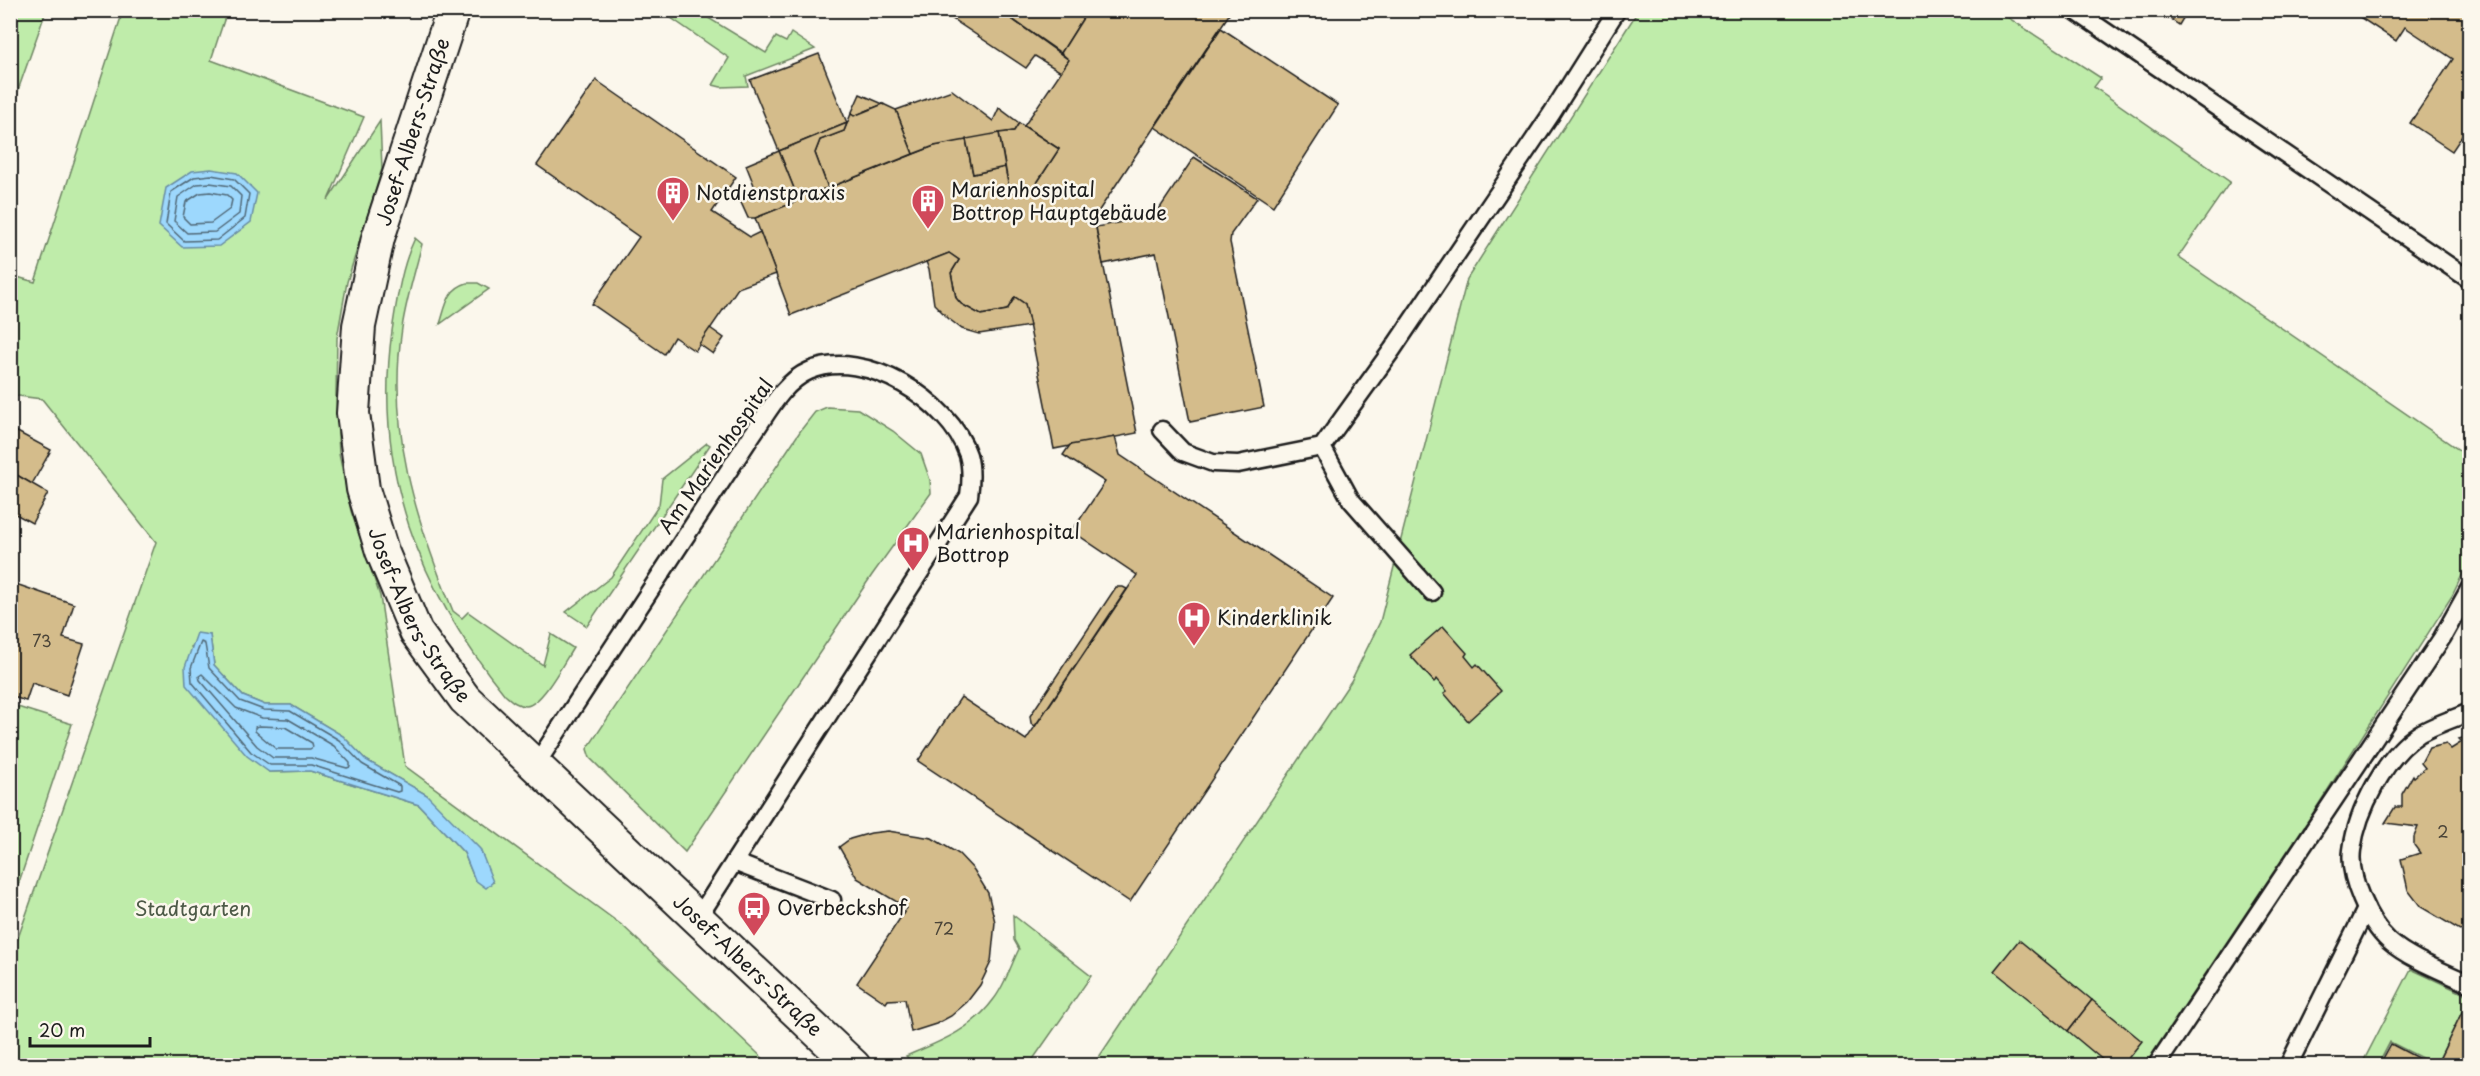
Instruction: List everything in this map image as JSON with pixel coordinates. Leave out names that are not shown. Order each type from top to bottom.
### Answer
[{"type":"street","name":"Josef-Albers-Straße","points":[[453,10],[378,238],[359,326],[353,413],[363,489],[382,551],[416,632],[465,699],[854,1065]]},
{"type":"lane","points":[[1162,430],[1183,452],[1214,463],[1238,464],[1322,447],[1343,421],[1392,350],[1552,113],[1617,10]]},
{"type":"lane","points":[[2074,10],[2469,280]]},
{"type":"lane","name":"Am Marienhospital","points":[[534,766],[786,388],[808,371],[829,366],[855,366],[881,373],[931,403],[944,415],[963,443],[969,457],[972,476],[969,496],[698,918]]},
{"type":"lane","points":[[1322,447],[1351,500],[1432,592]]},
{"type":"lane","points":[[2156,1065],[2442,638],[2469,588]]},
{"type":"lane","points":[[2469,712],[2419,734],[2392,759],[2376,783],[2361,817],[2352,851],[2354,878],[2366,909],[2388,940],[2469,984]]},
{"type":"lane","points":[[734,862],[832,900]]},
{"type":"lane","points":[[2288,1065],[2366,909]]},
{"type":"green space","points":[[10,11],[46,11],[11,110]]},
{"type":"green space","name":"Stadtgarten","points":[[123,11],[227,11],[211,60],[364,117],[328,200],[380,121],[382,169],[347,282],[337,338],[336,397],[339,454],[351,511],[380,596],[405,766],[623,926],[770,1065],[11,1065],[11,958],[156,542],[42,399],[11,395],[10,275],[35,282]],"holes":[[[210,635],[214,665],[243,696],[265,705],[291,705],[343,736],[366,760],[427,795],[493,882],[475,880],[464,853],[419,805],[310,771],[269,772],[191,647]]]},
{"type":"green space","points":[[661,11],[697,11],[766,53],[776,37],[786,42],[791,33],[815,49],[746,76],[748,86],[721,87],[713,85],[729,58]]},
{"type":"green space","points":[[1638,11],[1998,11],[2101,78],[2094,87],[2230,182],[2178,257],[2469,457],[2469,561],[2452,596],[2313,813],[2152,1054],[2167,1065],[1093,1066],[1351,681],[1380,622],[1467,279]]},
{"type":"green space","points":[[415,238],[422,244],[402,328],[398,366],[398,402],[408,473],[416,507],[453,611],[462,618],[468,612],[543,665],[551,634],[573,648],[546,691],[532,704],[526,706],[517,704],[505,695],[474,654],[448,613],[426,569],[409,525],[396,479],[389,431],[388,382],[392,331],[403,272]]},
{"type":"green space","points":[[467,283],[478,283],[489,289],[440,324],[451,294],[455,289]]},
{"type":"green space","points":[[827,407],[858,409],[893,431],[921,454],[930,480],[931,493],[872,575],[685,852],[590,758],[587,749],[801,430],[815,412]]},
{"type":"green space","points":[[707,443],[710,445],[587,626],[566,612],[611,577],[659,505],[662,479]]},
{"type":"green space","points":[[10,705],[72,724],[11,906]]},
{"type":"green space","points":[[1013,915],[1091,976],[1029,1065],[915,1065],[906,1056],[943,1040],[965,1027],[985,1010],[998,993],[1019,949],[1014,940]]},
{"type":"green space","points":[[2411,969],[2469,996],[2469,1015],[2462,1012],[2436,1065],[2390,1042],[2378,1065],[2361,1066]]},
{"type":"water","points":[[211,169],[237,173],[257,193],[251,222],[219,246],[182,247],[159,226],[166,188],[192,171]]},
{"type":"water","points":[[197,633],[210,635],[214,665],[243,696],[265,705],[291,705],[343,736],[366,760],[427,795],[480,849],[493,882],[486,888],[475,880],[464,853],[419,805],[310,771],[269,772],[247,756],[186,685],[185,667]]},
{"type":"building","points":[[939,10],[999,10],[1069,60],[1061,72],[1035,56],[1026,68]]},
{"type":"building","points":[[999,10],[1088,10],[1061,53]]},
{"type":"building","name":"Marienhospital Bottrop Hauptgebäude","points":[[1088,10],[1232,10],[1094,218],[1137,433],[1054,449],[1025,304],[1015,297],[1007,310],[981,315],[961,304],[956,298],[951,273],[959,260],[949,253],[791,315],[755,218],[795,202],[797,196],[828,188],[934,146],[966,139],[973,174],[1005,167],[1010,193],[1027,190],[1031,192],[1059,149],[1024,126],[1069,60],[1061,53]]},
{"type":"building","points":[[2157,10],[2188,10],[2179,25]]},
{"type":"building","points":[[2349,10],[2470,10],[2470,132],[2466,130],[2452,151],[2410,123],[2453,59],[2405,27],[2396,41]]},
{"type":"building","points":[[1221,28],[1338,105],[1273,206],[1155,127]]},
{"type":"building","points":[[819,54],[847,123],[779,151],[750,80]]},
{"type":"building","name":"Notdienstpraxis","points":[[596,80],[736,177],[712,212],[750,237],[760,232],[776,274],[738,288],[695,351],[674,337],[664,354],[592,304],[639,237],[537,165]]},
{"type":"building","points":[[952,90],[993,121],[999,108],[1019,123],[1014,131],[934,146],[913,154],[896,110]]},
{"type":"building","points":[[860,94],[883,104],[854,116],[851,114]]},
{"type":"building","points":[[883,104],[896,110],[913,154],[828,188],[815,153],[820,140],[844,131],[851,114],[854,116]]},
{"type":"building","points":[[847,123],[844,131],[820,140],[815,153],[828,188],[797,196],[779,151]]},
{"type":"building","points":[[1019,123],[1059,149],[1031,192],[1027,190],[1010,193],[999,133],[1014,131]]},
{"type":"building","points":[[999,133],[1005,167],[973,174],[966,139]]},
{"type":"building","points":[[779,151],[797,196],[795,202],[755,218],[748,218],[739,198],[756,190],[746,165]]},
{"type":"building","points":[[1194,157],[1257,198],[1231,234],[1230,242],[1264,407],[1190,422],[1156,253],[1103,264],[1096,227],[1148,217],[1152,220]]},
{"type":"building","points":[[949,253],[959,260],[951,273],[956,298],[961,304],[981,315],[1007,310],[1015,297],[1025,304],[1030,326],[979,334],[962,329],[949,319],[934,304],[926,262]]},
{"type":"building","points":[[710,328],[724,338],[713,354],[699,344]]},
{"type":"building","points":[[10,428],[51,450],[32,484],[10,471]]},
{"type":"building","name":"Kinderklinik","points":[[1115,437],[1120,455],[1333,598],[1130,902],[918,761],[961,697],[1026,740],[1137,575],[1072,531],[1105,482],[1063,455],[1070,445]]},
{"type":"building","points":[[15,474],[48,493],[32,523],[10,511],[10,487]]},
{"type":"building","points":[[10,582],[74,604],[63,638],[84,644],[67,695],[32,683],[26,701],[10,696]]},
{"type":"building","points":[[1116,587],[1127,589],[1035,726],[1031,723],[1030,716]]},
{"type":"building","points":[[1443,626],[1467,653],[1465,656],[1474,667],[1477,664],[1501,691],[1468,721],[1444,693],[1447,691],[1437,679],[1434,682],[1410,655]]},
{"type":"building","points":[[2470,736],[2470,936],[2421,907],[2408,890],[2401,859],[2420,853],[2414,845],[2418,827],[2385,823],[2395,807],[2402,807],[2402,794],[2413,775],[2414,777],[2425,768],[2421,763],[2429,748],[2446,744],[2451,749],[2462,742],[2459,739]]},
{"type":"building","points":[[888,831],[932,838],[959,854],[974,870],[988,893],[995,922],[991,962],[980,985],[967,1002],[951,1016],[936,1024],[911,1032],[905,999],[888,1000],[886,1003],[857,983],[907,908],[857,878],[839,847],[850,839]]},
{"type":"building","points":[[2019,940],[2092,1000],[2068,1031],[1994,971]]},
{"type":"building","points":[[2092,1000],[2142,1041],[2122,1066],[2110,1066],[2068,1031]]},
{"type":"building","points":[[2462,1012],[2470,1015],[2470,1066],[2436,1066]]},
{"type":"building","points":[[2391,1044],[2433,1066],[2379,1066]]},
{"type":"place","name":"Notdienstpraxis","points":[[673,222]]},
{"type":"place","name":"Marienhospital Bottrop Hauptgebäude","points":[[928,230]]},
{"type":"place","name":"Marienhospital Bottrop","points":[[913,572]]},
{"type":"place","name":"Kinderklinik","points":[[1194,647]]},
{"type":"place","name":"Overbeckshof","points":[[754,937]]}]
